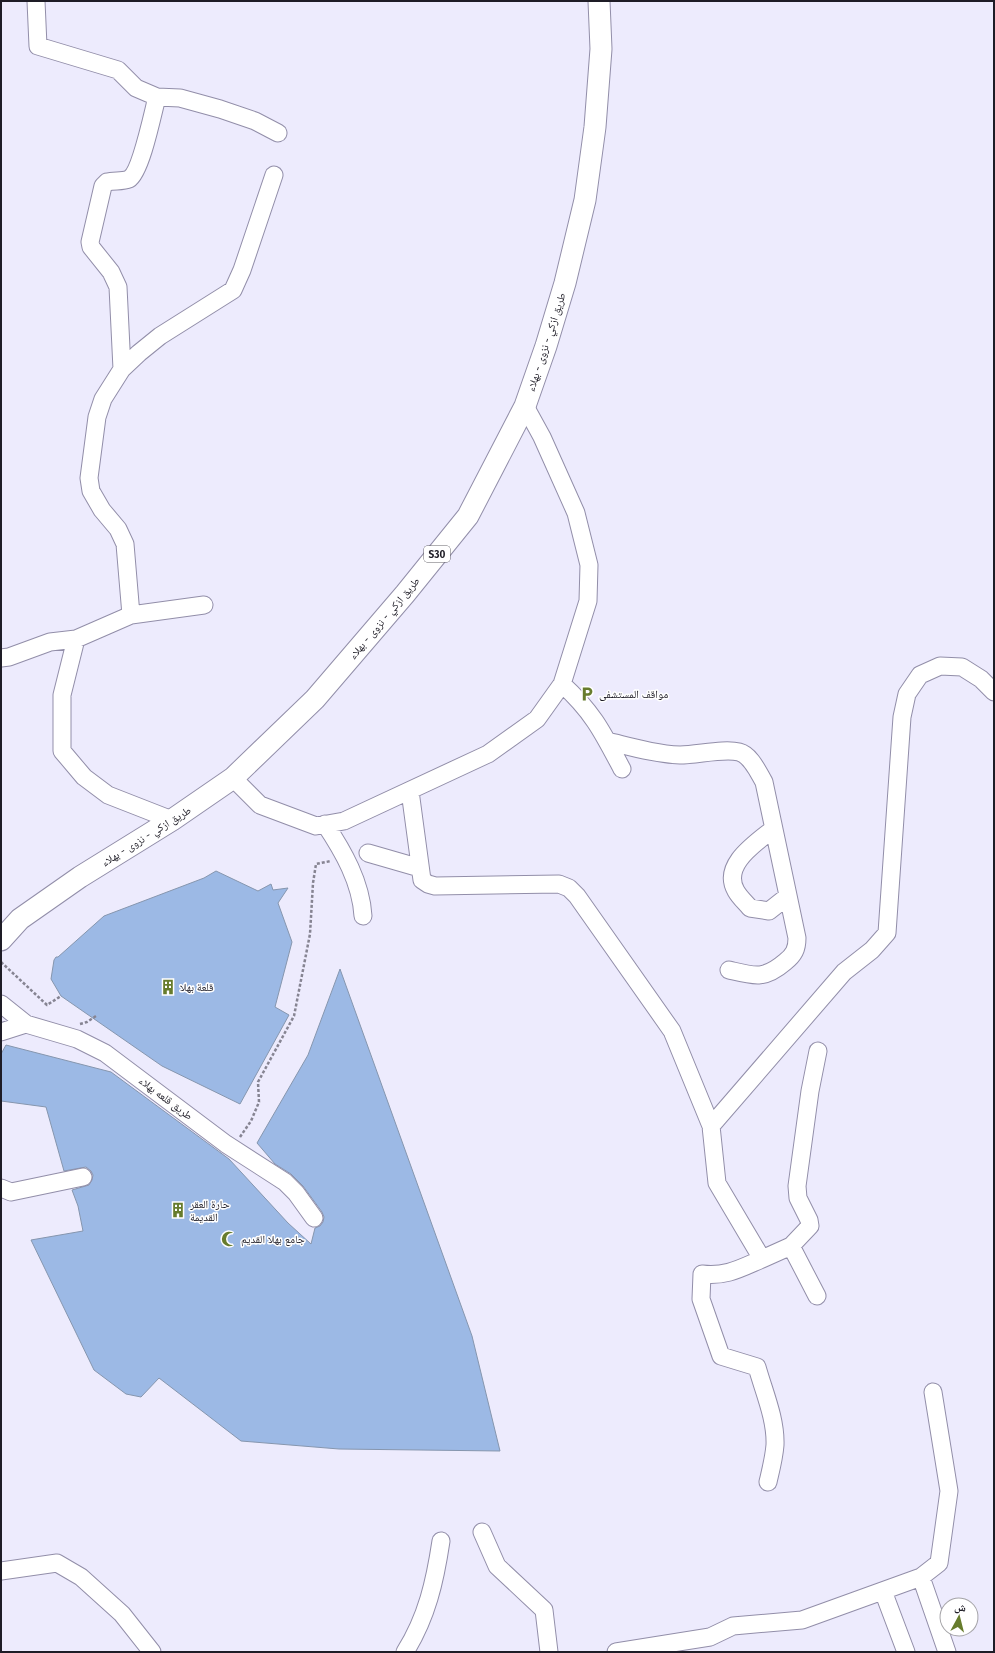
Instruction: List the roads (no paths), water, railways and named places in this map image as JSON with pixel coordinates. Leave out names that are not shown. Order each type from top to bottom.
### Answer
[{"type":"main road","name":"طريق ازكي - نزوى - بهلاء","points":[[1,940],[20,919],[80,877],[172,820],[233,778],[314,699],[406,594],[468,516],[525,406],[546,346],[564,283],[585,200],[595,127],[601,49],[599,1]]},
{"type":"street","points":[[36,1],[38,46],[118,70],[136,88],[157,97],[180,98],[220,109],[255,121],[278,133]]},
{"type":"street","points":[[122,369],[118,287],[111,272],[91,247],[90,242],[103,186],[107,182],[122,180],[133,175],[140,161],[157,97]]},
{"type":"street","points":[[131,615],[125,544],[118,529],[102,510],[91,491],[89,478],[97,417],[103,399],[122,369],[139,353],[160,336],[233,290],[242,270],[274,175]]},
{"type":"street","points":[[233,778],[260,805],[316,826],[344,821],[488,754],[537,719],[562,684],[588,601],[589,565],[576,513],[542,437],[525,406]]},
{"type":"street","points":[[1,658],[9,657],[50,642],[76,639],[131,615],[204,605]]},
{"type":"street","points":[[76,639],[62,695],[62,751],[84,777],[108,795],[172,820]]},
{"type":"street","points":[[710,1126],[844,972],[872,950],[887,933],[902,717],[907,694],[920,675],[940,666],[962,667],[981,679],[994,692]]},
{"type":"street","points":[[562,684],[589,712],[622,769]]},
{"type":"street","points":[[607,741],[661,754],[683,755],[729,751],[740,752],[748,757],[764,782],[797,938],[797,947],[792,956],[774,971],[763,975],[729,970]]},
{"type":"street","points":[[410,791],[422,880],[428,884],[435,886],[548,883],[559,884],[569,888],[577,896],[672,1031],[710,1126],[717,1183],[762,1259]]},
{"type":"street","points":[[325,824],[346,858],[359,894],[363,916]]},
{"type":"street","points":[[773,829],[746,851],[735,867],[732,878],[736,891],[750,908],[769,911],[788,896]]},
{"type":"street","points":[[368,853],[420,868]]},
{"type":"street","name":"طريق قلعه بهلاء","points":[[1,1004],[26,1024],[77,1039],[106,1053],[233,1148],[285,1182],[296,1193],[314,1218]]},
{"type":"street","points":[[1,1032],[26,1024]]},
{"type":"street","points":[[768,1482],[773,1462],[775,1444],[773,1422],[757,1367],[721,1356],[701,1299],[702,1274],[716,1275],[732,1272],[762,1259],[791,1246],[810,1226],[809,1220],[798,1198],[797,1186],[810,1091],[818,1051]]},
{"type":"street","points":[[1,1188],[11,1192],[84,1178]]},
{"type":"street","points":[[791,1246],[817,1296]]},
{"type":"street","points":[[616,1652],[710,1637],[733,1626],[802,1620],[921,1577],[939,1563],[949,1491],[933,1392]]},
{"type":"street","points":[[482,1532],[497,1566],[544,1610],[549,1652]]},
{"type":"street","points":[[406,1652],[422,1619],[433,1586],[440,1541]]},
{"type":"street","points":[[1,1571],[57,1563],[81,1576],[122,1614],[152,1652]]},
{"type":"street","points":[[921,1577],[947,1652]]},
{"type":"street","points":[[883,1591],[906,1652]]},
{"type":"place","name":"مواقف المستشفى","points":[[587,694]]},
{"type":"place","name":"قلعة بهلا","points":[[168,987]]},
{"type":"place","name":"حارة العقر القديمة","points":[[178,1210]]},
{"type":"place","name":"جامع بهلا القديم","points":[[229,1239]]}]
